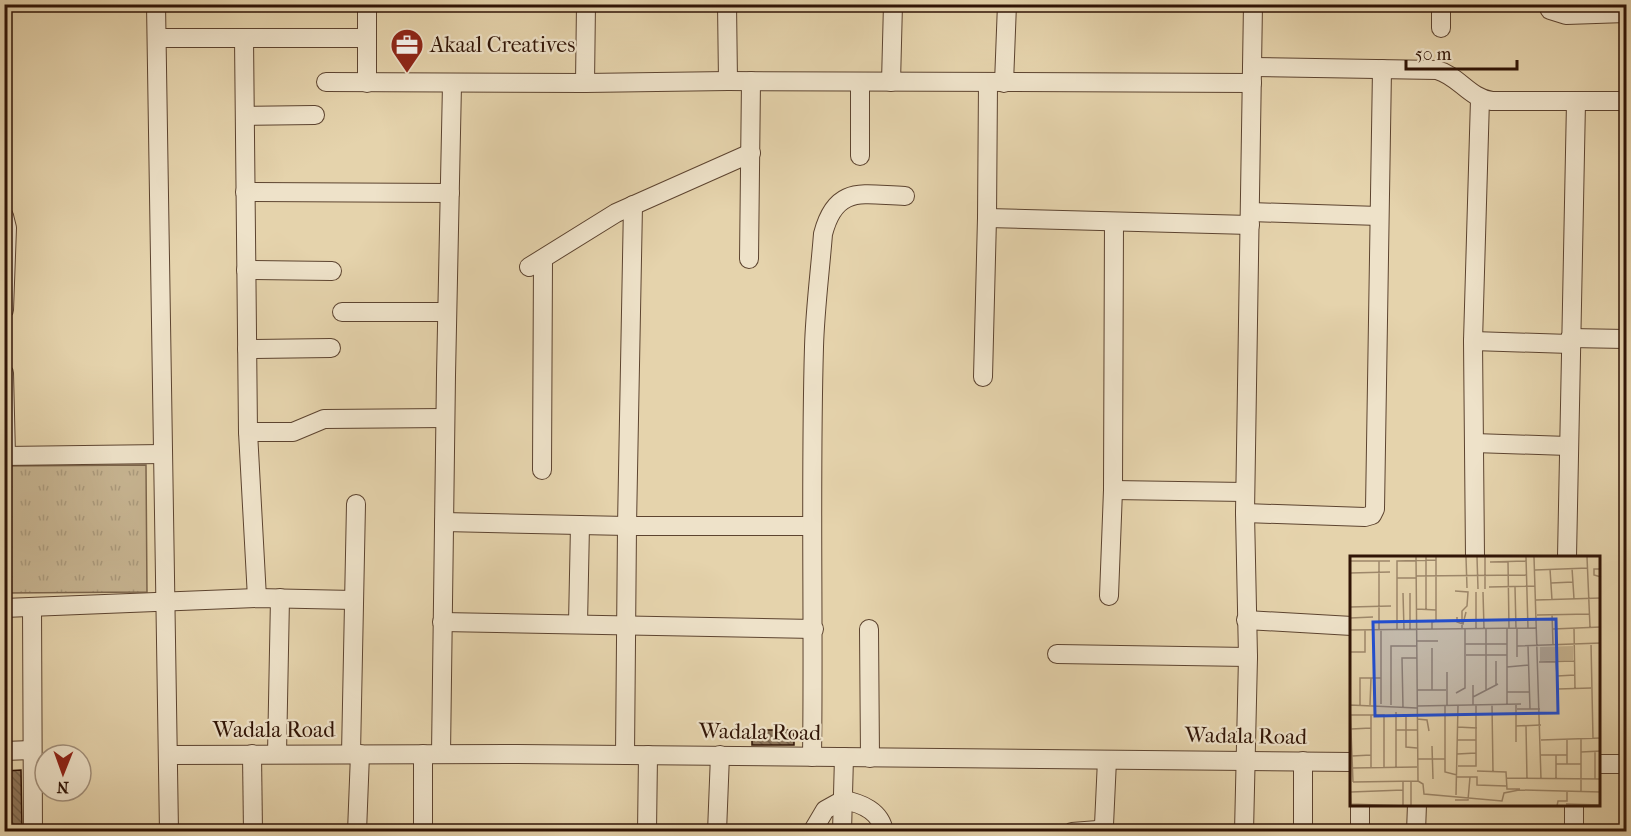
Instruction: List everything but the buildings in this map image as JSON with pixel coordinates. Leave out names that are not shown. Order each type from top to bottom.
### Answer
[{"type":"street","points":[[156,4],[169,831]]},
{"type":"street","points":[[367,4],[367,83]]},
{"type":"street","points":[[585,84],[586,4]]},
{"type":"street","points":[[727,4],[728,81]]},
{"type":"street","points":[[891,82],[893,4]]},
{"type":"street","points":[[983,377],[987,218],[996,83],[1007,4]]},
{"type":"street","points":[[1244,831],[1248,657],[1245,492],[1253,4]]},
{"type":"street","points":[[1441,28],[1442,4]]},
{"type":"street","points":[[1547,4],[1550,10],[1566,15],[1626,13]]},
{"type":"street","points":[[157,38],[366,38]]},
{"type":"street","points":[[244,38],[248,432],[257,598]]},
{"type":"street","points":[[1245,513],[1365,517],[1372,515],[1375,509],[1382,69]]},
{"type":"street","points":[[326,82],[453,84],[728,81],[996,83],[1382,69],[1437,70],[1456,78],[1480,99],[1492,101],[1626,101]]},
{"type":"street","points":[[749,260],[751,81]]},
{"type":"street","points":[[860,82],[860,156]]},
{"type":"street","points":[[441,754],[445,418],[453,84]]},
{"type":"street","points":[[1475,556],[1473,341],[1480,99]]},
{"type":"street","points":[[1567,556],[1576,102]]},
{"type":"street","points":[[245,116],[315,115]]},
{"type":"street","points":[[542,470],[536,264],[616,213],[751,153]]},
{"type":"street","points":[[245,192],[450,193]]},
{"type":"street","points":[[812,757],[814,345],[824,234],[826,223],[833,210],[842,200],[852,195],[905,196]]},
{"type":"street","points":[[625,755],[633,205]]},
{"type":"street","points":[[4,216],[7,228],[4,310]]},
{"type":"street","points":[[987,218],[1114,222],[1379,216]]},
{"type":"street","points":[[1109,596],[1113,490],[1114,222]]},
{"type":"street","points":[[246,270],[332,271]]},
{"type":"street","points":[[342,312],[447,312]]},
{"type":"street","points":[[1473,341],[1626,339]]},
{"type":"street","points":[[247,349],[331,348]]},
{"type":"street","points":[[4,373],[5,456],[163,454]]},
{"type":"street","points":[[248,432],[294,432],[324,418],[445,418]]},
{"type":"street","points":[[1474,443],[1569,446]]},
{"type":"street","points":[[1113,490],[1245,492]]},
{"type":"street","points":[[356,504],[354,600],[357,831]]},
{"type":"street","points":[[444,522],[627,526],[812,526]]},
{"type":"street","points":[[578,624],[580,525]]},
{"type":"street","points":[[4,608],[257,598],[354,600]]},
{"type":"street","points":[[277,754],[280,598]]},
{"type":"street","points":[[32,607],[33,831]]},
{"type":"street","points":[[1246,620],[1350,626]]},
{"type":"street","points":[[442,622],[814,629]]},
{"type":"street","points":[[869,629],[870,758]]},
{"type":"street","points":[[1058,654],[1248,657]]},
{"type":"street","points":[[4,750],[32,750]]},
{"type":"street","points":[[252,754],[253,831]]},
{"type":"street","points":[[423,754],[423,831]]},
{"type":"street","name":"Wadala Road","points":[[168,755],[720,755],[1107,760],[1246,759],[1350,762]]},
{"type":"street","points":[[647,831],[648,755]]},
{"type":"street","points":[[717,831],[720,755]]},
{"type":"street","points":[[842,831],[844,757]]},
{"type":"street","points":[[1072,831],[1098,830],[1104,825],[1107,760]]},
{"type":"street","points":[[1303,761],[1303,831]]},
{"type":"street","points":[[1601,764],[1626,764]]},
{"type":"street","points":[[812,831],[825,810],[843,800],[863,805],[883,825],[884,831]]},
{"type":"street","points":[[1360,806],[1360,831]]},
{"type":"street","points":[[1416,831],[1417,806]]},
{"type":"street","points":[[1574,806],[1574,831]]},
{"type":"green space","points":[[146,465],[147,592],[5,593],[5,466]]},
{"type":"place","name":"Akaal Creatives","points":[[407,74]]}]
